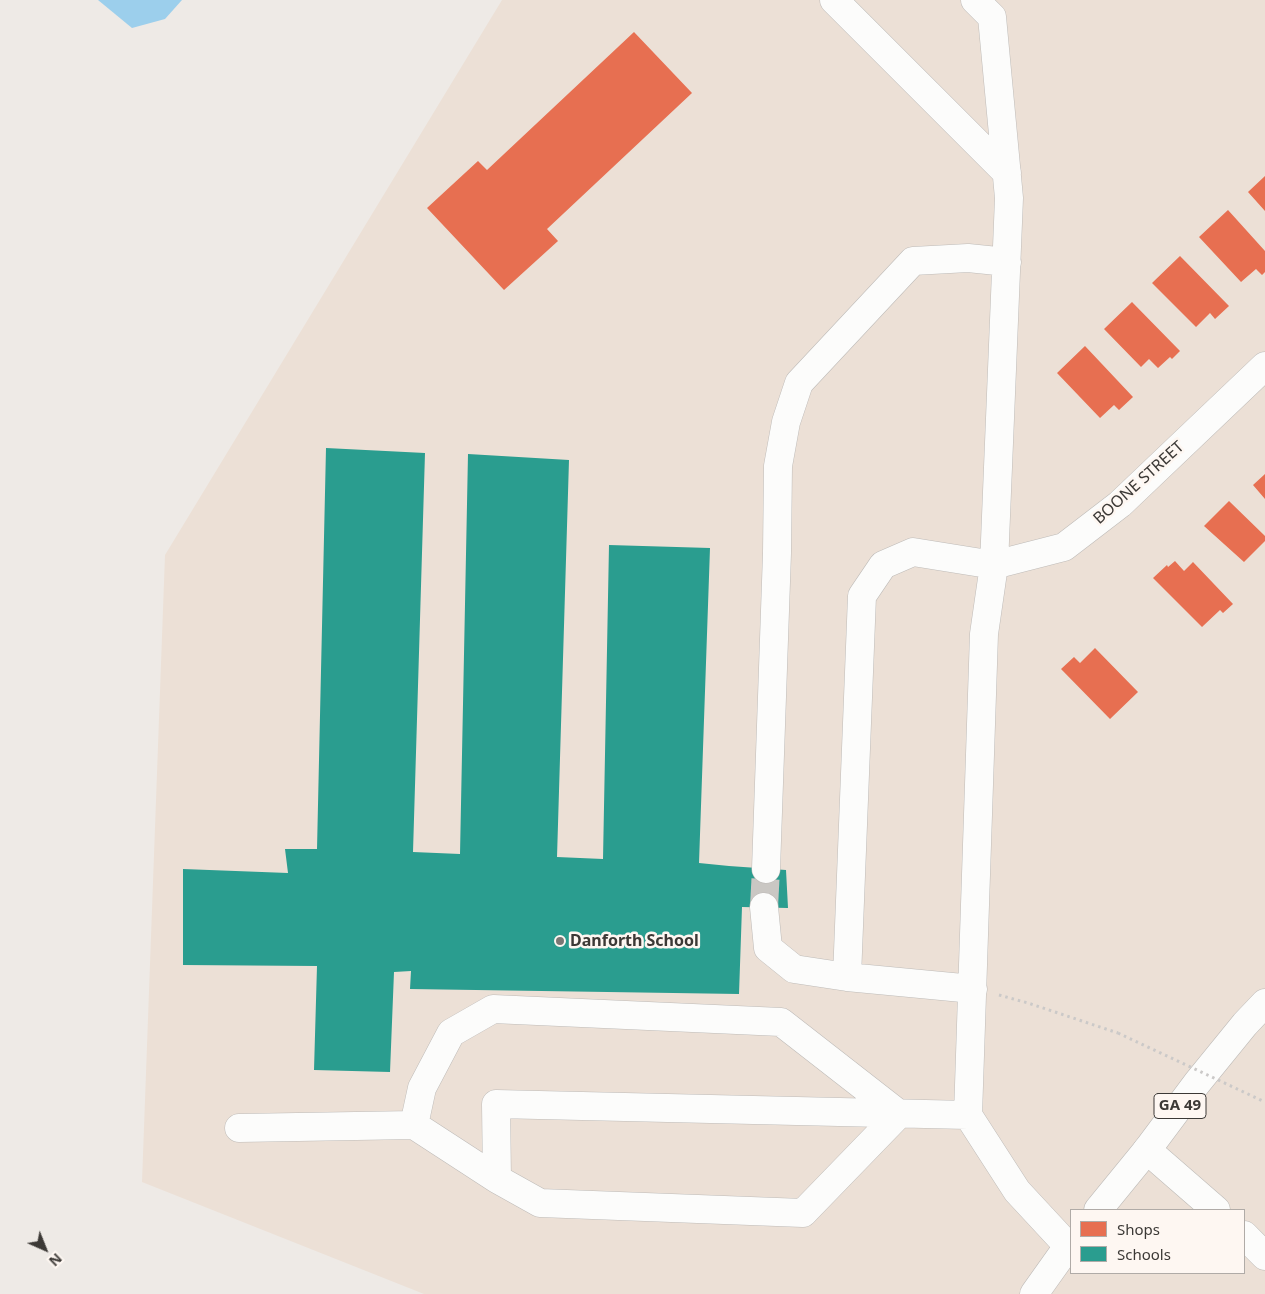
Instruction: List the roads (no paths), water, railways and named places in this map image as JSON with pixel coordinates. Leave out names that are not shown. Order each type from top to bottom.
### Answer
[{"type":"street","points":[[834,0],[1007,174]]},
{"type":"street","points":[[975,0],[992,17],[1009,198],[994,565],[984,634],[968,1115],[1017,1191],[1070,1244],[1034,1294]]},
{"type":"street","points":[[766,869],[777,563],[778,466],[786,422],[799,383],[913,261],[968,258],[1007,262]]},
{"type":"street","name":"BOONE STREET","points":[[994,565],[1064,547],[1120,504],[1265,366]]},
{"type":"street","points":[[847,977],[862,596],[883,565],[912,552],[994,565]]},
{"type":"street","points":[[764,907],[768,948],[794,969],[847,977],[972,989]]},
{"type":"street","name":"GA 49","points":[[1099,1209],[1147,1150],[1197,1083],[1245,1024],[1265,1003]]},
{"type":"street","points":[[414,1125],[422,1088],[451,1033],[493,1009],[781,1022],[899,1114]]},
{"type":"street","points":[[497,1179],[496,1104],[968,1115]]},
{"type":"street","points":[[239,1128],[414,1125],[497,1179],[540,1203],[803,1213],[899,1114]]},
{"type":"street","points":[[1147,1150],[1215,1209]]},
{"type":"street","points":[[1245,1236],[1265,1256]]},
{"type":"water","points":[[98,0],[182,0],[165,19],[132,28]]},
{"type":"tunnel","points":[[764,907],[766,869]]},
{"type":"place","name":"Danforth School","points":[[560,941]]}]
